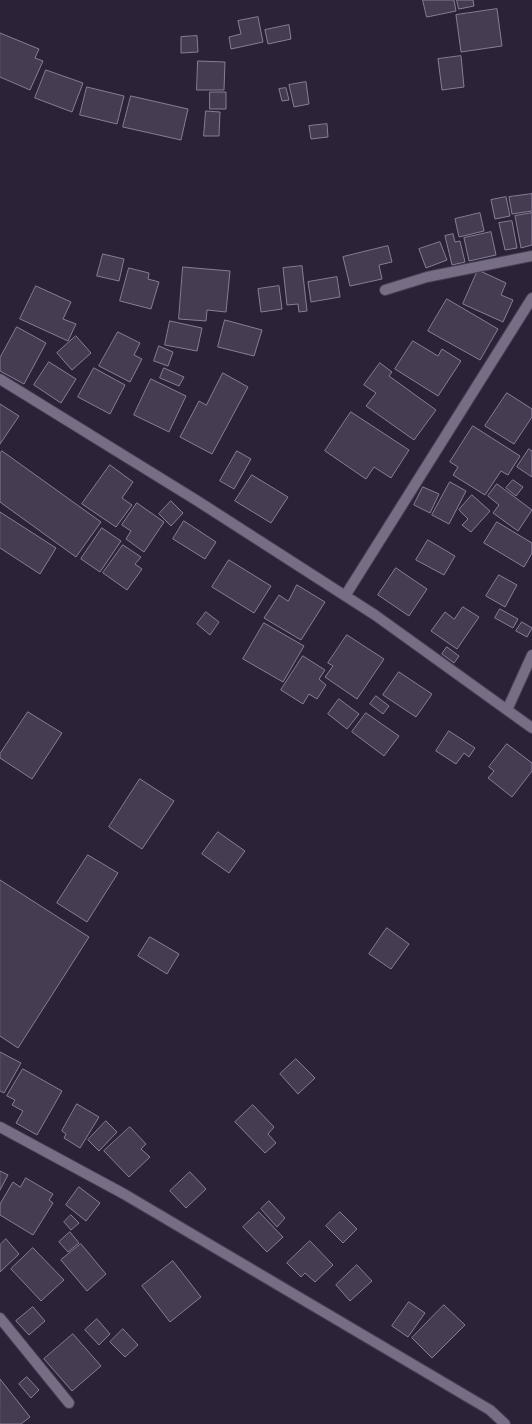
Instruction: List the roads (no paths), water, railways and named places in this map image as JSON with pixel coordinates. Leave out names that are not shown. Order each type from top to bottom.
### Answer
[{"type":"street","points":[[385,290],[427,278],[532,256]]},
{"type":"street","points":[[345,596],[532,298]]},
{"type":"street","points":[[0,380],[196,500],[345,596],[532,728]]},
{"type":"street","points":[[507,710],[532,655]]},
{"type":"street","points":[[0,1127],[124,1194],[490,1410],[505,1424]]},
{"type":"street","points":[[0,1318],[70,1403]]}]
